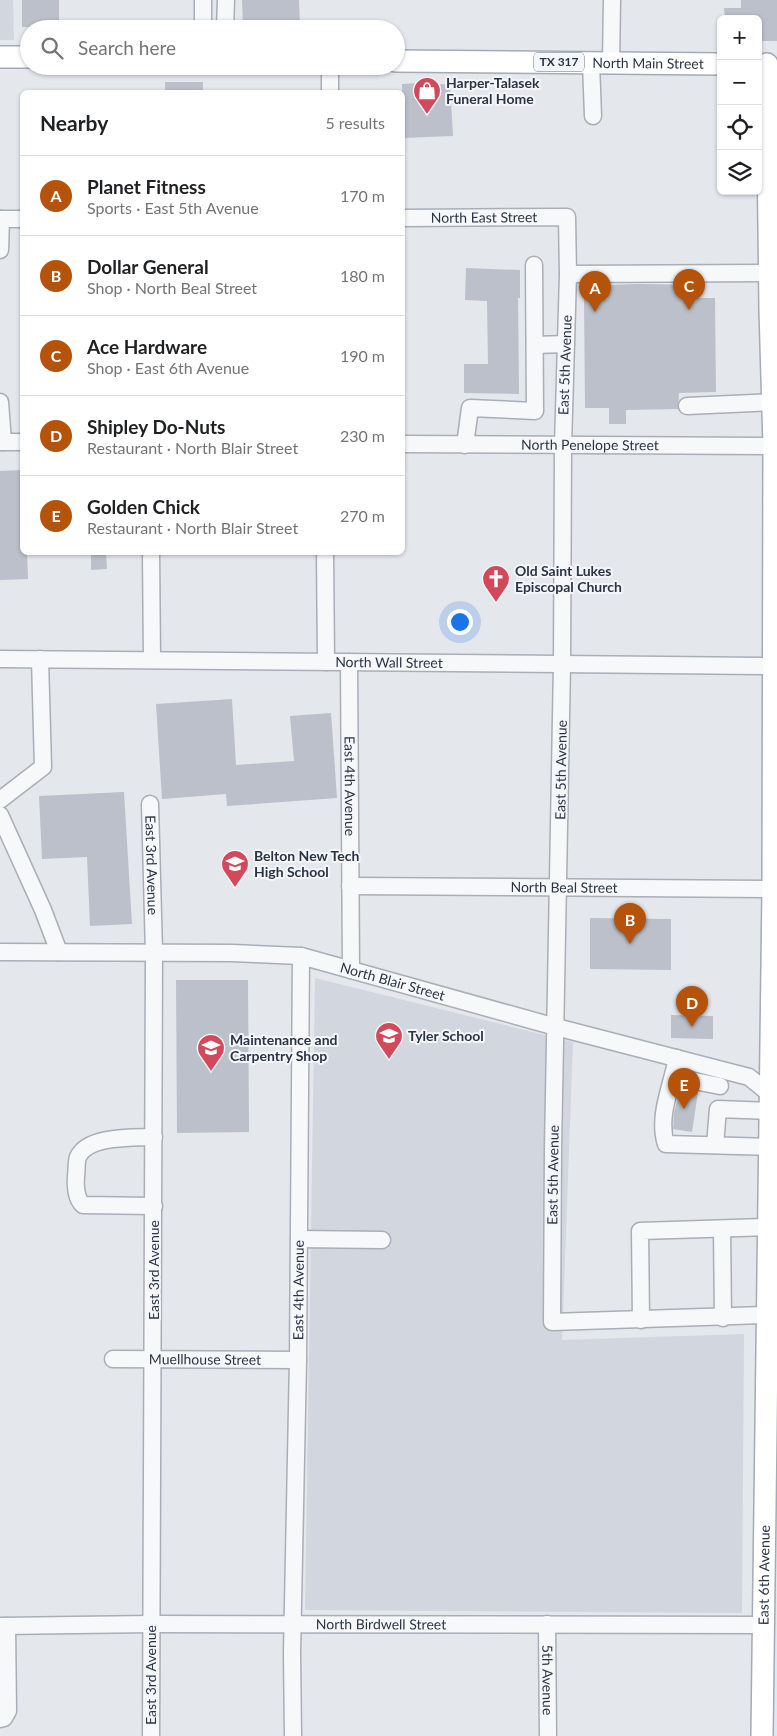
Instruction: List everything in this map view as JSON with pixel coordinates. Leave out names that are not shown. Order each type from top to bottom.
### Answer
[{"type":"main road","points":[[0,57],[20,58]]},
{"type":"main road","name":"North Main Street","points":[[405,61],[717,64]]},
{"type":"main road","name":"East 6th Avenue","points":[[762,1736],[770,1658],[763,1625],[769,1147],[772,1101],[775,889],[776,666],[774,310],[770,273],[773,219],[768,64]]},
{"type":"street","points":[[203,0],[203,20]]},
{"type":"street","points":[[225,20],[226,0]]},
{"type":"street","points":[[593,116],[612,0]]},
{"type":"street","points":[[330,75],[330,90]]},
{"type":"street","name":"North East Street","points":[[405,218],[567,217]]},
{"type":"street","name":"East 5th Avenue","points":[[567,217],[568,274],[563,446],[562,664],[553,1149],[552,1322],[641,1320]]},
{"type":"street","points":[[0,250],[0,220],[20,219]]},
{"type":"street","points":[[465,445],[470,408],[535,411],[534,265]]},
{"type":"street","points":[[568,274],[770,273]]},
{"type":"street","points":[[535,344],[566,344]]},
{"type":"street","points":[[687,406],[774,402]]},
{"type":"street","points":[[0,407],[2,442],[20,442]]},
{"type":"street","name":"North Penelope Street","points":[[405,444],[776,446]]},
{"type":"street","points":[[151,555],[152,660]]},
{"type":"street","points":[[325,555],[326,662]]},
{"type":"street","name":"North Wall Street","points":[[0,659],[776,666]]},
{"type":"street","points":[[0,800],[43,767],[40,659]]},
{"type":"street","name":"East 4th Avenue","points":[[349,662],[350,970]]},
{"type":"street","name":"East 3rd Avenue","points":[[150,804],[154,953],[154,1358],[151,1736]]},
{"type":"street","points":[[0,815],[43,910],[58,952]]},
{"type":"street","name":"North Beal Street","points":[[350,886],[775,889]]},
{"type":"street","name":"North Blair Street","points":[[0,952],[232,953],[301,956],[556,1027],[677,1058],[720,1078],[749,1077],[772,1101]]},
{"type":"street","name":"East 4th Avenue","points":[[293,1736],[301,956]]},
{"type":"street","points":[[677,1058],[674,1077],[669,1089],[663,1136],[666,1144],[769,1147]]},
{"type":"street","points":[[674,1077],[720,1078],[715,1145]]},
{"type":"street","points":[[718,1109],[772,1101]]},
{"type":"street","points":[[154,1137],[106,1140],[90,1145],[78,1156],[75,1182],[79,1202],[83,1205],[154,1206]]},
{"type":"street","points":[[767,1315],[641,1320],[640,1231],[768,1226]]},
{"type":"street","points":[[722,1228],[723,1318]]},
{"type":"street","points":[[299,1239],[382,1240]]},
{"type":"street","name":"Muellhouse Street","points":[[113,1359],[298,1360]]},
{"type":"street","name":"North Birdwell Street","points":[[3,1626],[151,1624],[763,1625]]},
{"type":"street","name":"5th Avenue","points":[[547,1624],[548,1736]]},
{"type":"street","points":[[0,1720],[4,1718],[8,1711],[3,1626]]},
{"type":"shaded area","points":[[0,0],[13,0],[14,40],[0,40]]},
{"type":"shaded area","points":[[315,978],[573,1042],[562,1340],[744,1334],[742,1613],[305,1610]]},
{"type":"building","points":[[22,0],[59,0],[59,20],[22,20]]},
{"type":"building","points":[[242,0],[299,0],[300,20],[243,20]]},
{"type":"building","points":[[741,0],[777,0],[777,41],[762,41],[762,15],[725,15],[724,8],[741,8]]},
{"type":"building","points":[[165,82],[203,82],[203,90],[165,90]]},
{"type":"building","name":"Harper-Talasek Funeral Home","points":[[402,84],[450,84],[453,136],[405,138],[405,90],[402,90]]},
{"type":"building","points":[[466,268],[520,270],[520,298],[518,298],[519,394],[464,393],[464,364],[488,364],[487,301],[465,300]]},
{"type":"building","points":[[607,285],[698,285],[698,298],[715,298],[716,392],[679,393],[678,409],[626,410],[626,424],[609,424],[609,408],[585,408],[584,299],[607,299]]},
{"type":"building","points":[[20,470],[20,555],[27,555],[28,579],[0,580],[0,471]]},
{"type":"building","points":[[91,555],[106,555],[107,569],[91,570]]},
{"type":"building","points":[[232,699],[236,765],[294,761],[290,716],[331,713],[337,798],[227,806],[226,794],[162,799],[156,704]]},
{"type":"building","points":[[124,792],[132,924],[90,926],[87,857],[42,859],[39,796]]},
{"type":"building","points":[[590,918],[671,919],[671,970],[590,969]]},
{"type":"building","points":[[176,980],[248,980],[249,1132],[177,1133]]},
{"type":"building","points":[[671,1015],[713,1016],[713,1039],[671,1038]]},
{"type":"building","points":[[680,1088],[698,1092],[692,1132],[673,1129],[674,1113]]},
{"type":"place","name":"Harper-Talasek Funeral Home","points":[[427,115]]},
{"type":"place","name":"Ace Hardware","points":[[689,310]]},
{"type":"place","name":"Planet Fitness","points":[[595,312]]},
{"type":"place","name":"Old Saint Lukes Episcopal Church","points":[[496,603]]},
{"type":"place","name":"Belton New Tech High School","points":[[235,888]]},
{"type":"place","name":"Dollar General","points":[[630,944]]},
{"type":"place","name":"Shipley Do-Nuts","points":[[692,1027]]},
{"type":"place","name":"Tyler School","points":[[389,1060]]},
{"type":"place","name":"Maintenance and Carpentry Shop","points":[[211,1072]]},
{"type":"place","name":"Golden Chick","points":[[684,1109]]}]
